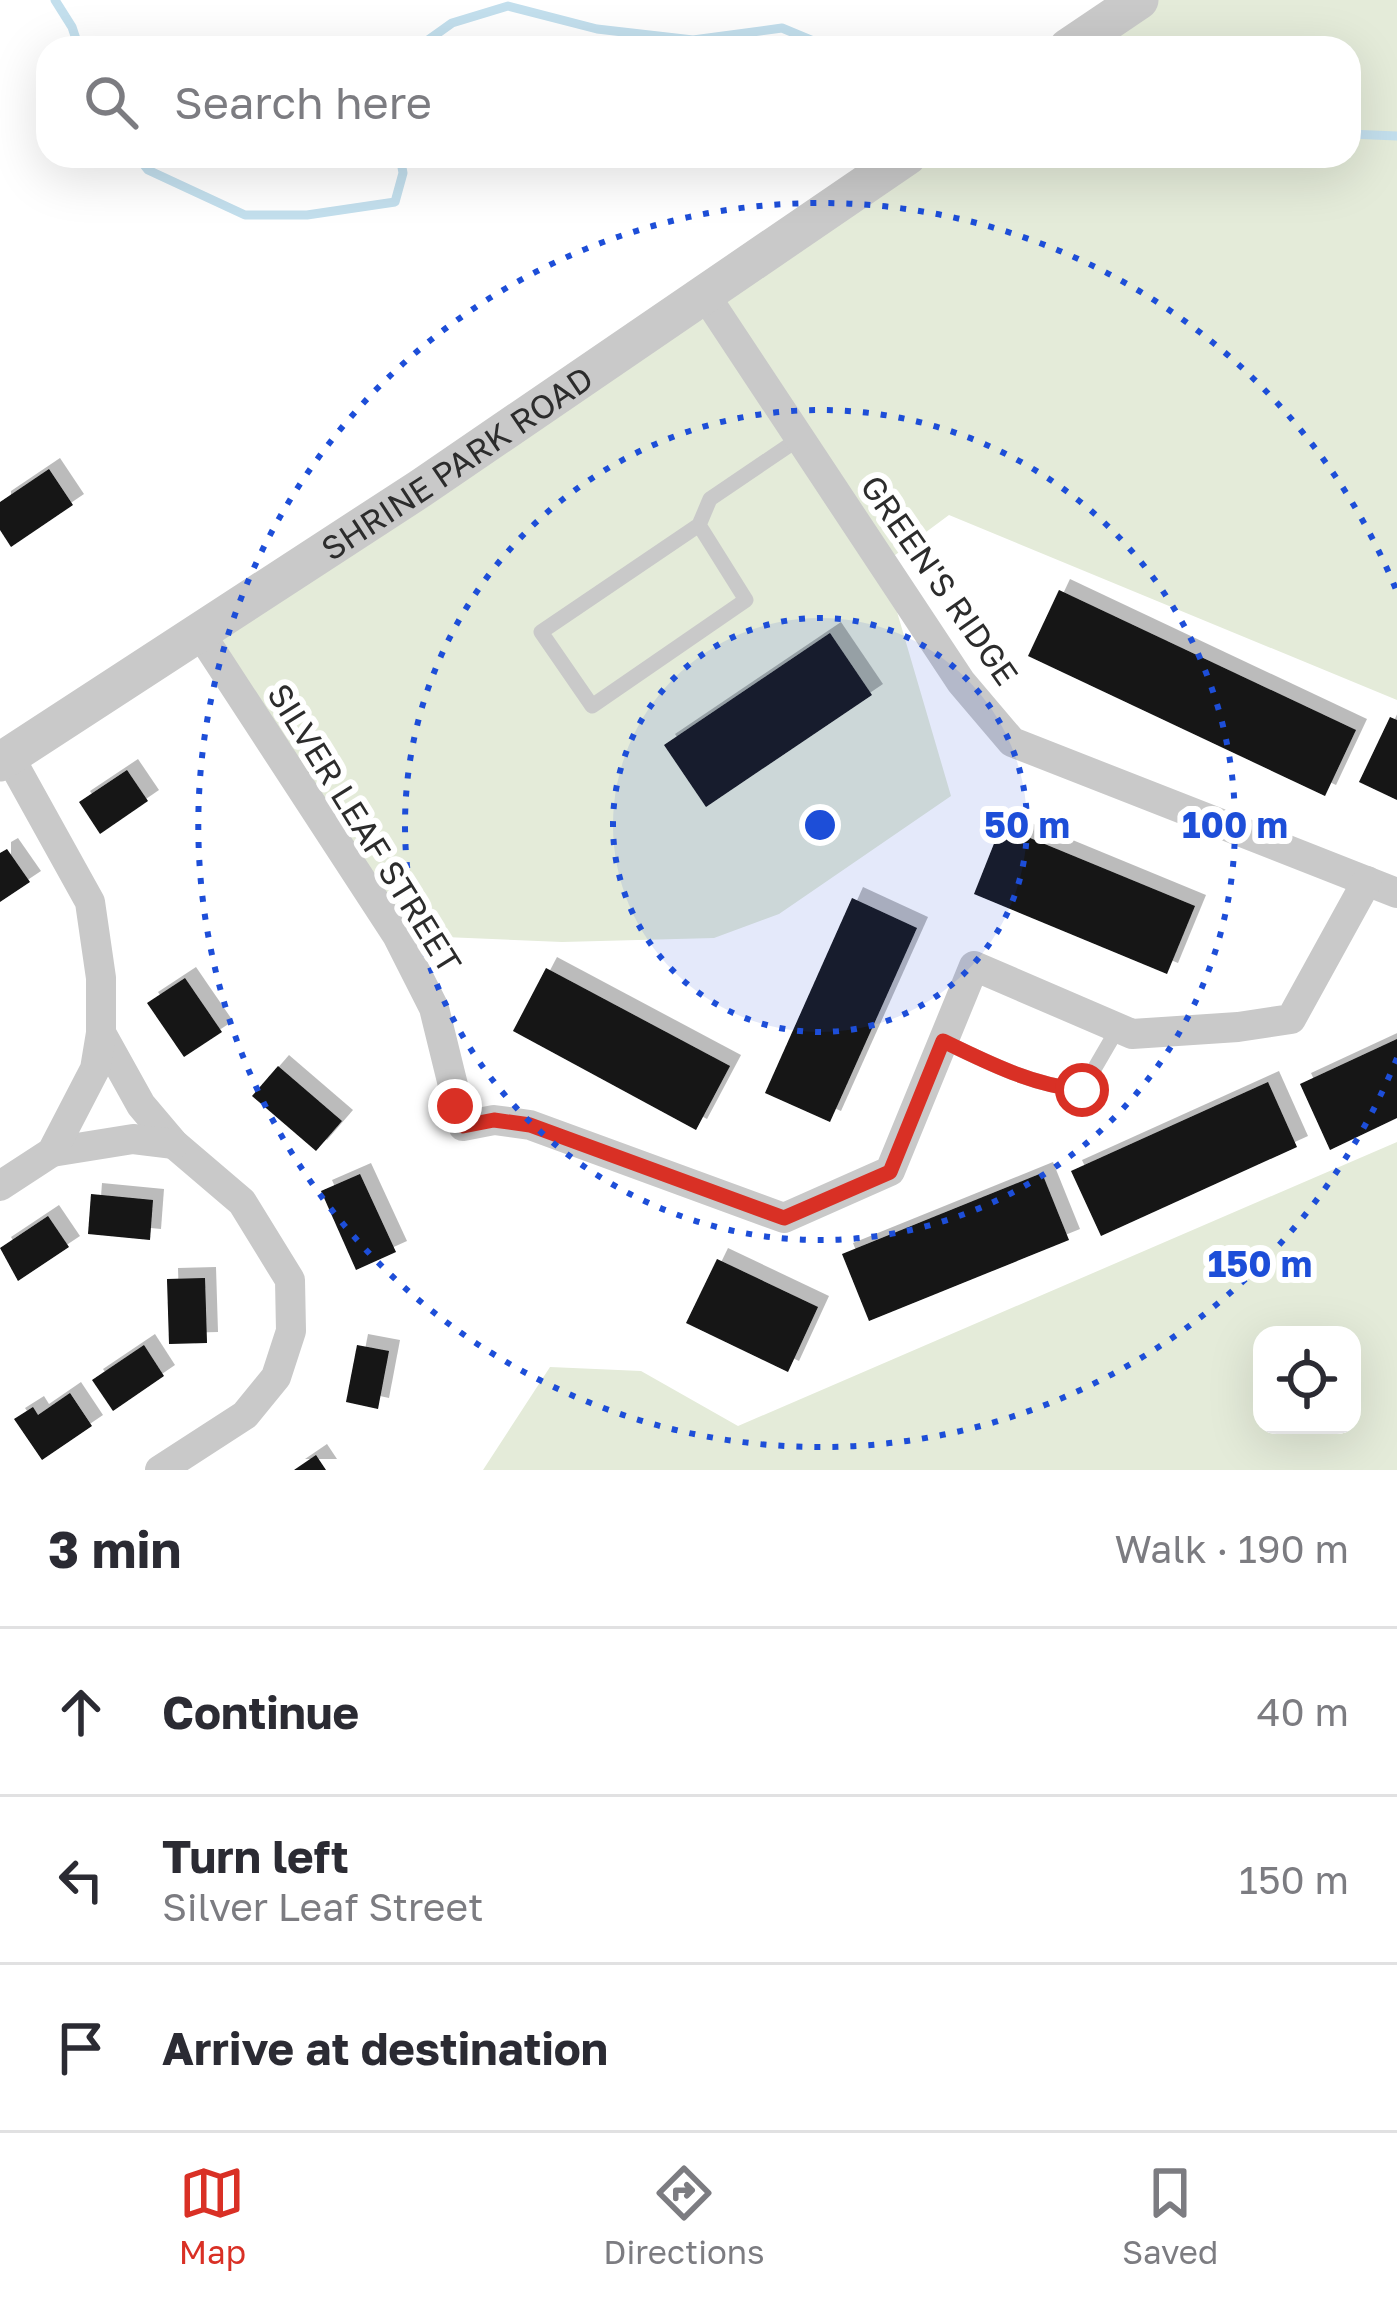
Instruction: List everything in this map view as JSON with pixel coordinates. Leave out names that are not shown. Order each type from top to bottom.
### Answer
[{"type":"street","points":[[1085,36],[1139,0]]},
{"type":"street","name":"SHRINE PARK ROAD","points":[[4,758],[422,488],[889,168]]},
{"type":"street","name":"GREEN'S RIDGE","points":[[703,292],[961,682],[1012,742],[1397,893]]},
{"type":"street","name":"SILVER LEAF STREET","points":[[200,633],[397,935],[434,1008],[463,1126],[494,1120],[530,1125],[784,1218],[890,1172],[974,966],[1132,1034],[1238,1028],[1291,1019],[1367,881]]},
{"type":"street","points":[[4,758],[90,902],[101,977],[101,1033],[95,1069],[52,1152]]},
{"type":"street","points":[[101,1033],[141,1105],[174,1144],[242,1202],[290,1280],[291,1331],[276,1377],[245,1415],[160,1470]]},
{"type":"street","points":[[0,1186],[52,1152],[133,1139],[174,1144]]},
{"type":"lane","points":[[699,525],[746,600],[592,706],[541,632],[699,525],[710,499],[800,438]]},
{"type":"lane","points":[[943,1041],[1007,1072],[1057,1088],[1082,1090],[1118,1028]]},
{"type":"green space","points":[[1139,0],[1397,0],[1397,700],[949,515],[883,564],[951,796],[779,914],[714,938],[562,942],[397,935],[200,633],[889,168],[1361,168],[1361,36],[1086,36]]},
{"type":"green space","points":[[1397,1142],[1397,1470],[483,1470],[550,1367],[641,1371],[738,1426]]},
{"type":"building","points":[[49,469],[73,505],[11,547],[0,530],[0,502]]},
{"type":"building","points":[[1059,590],[1356,730],[1325,796],[1028,656]]},
{"type":"building","points":[[830,633],[872,695],[706,807],[664,745]]},
{"type":"building","points":[[1390,717],[1397,720],[1397,800],[1359,782]]},
{"type":"building","points":[[127,770],[148,801],[100,834],[79,802]]},
{"type":"building","points":[[1001,826],[1195,906],[1167,974],[974,894]]},
{"type":"building","points":[[7,849],[30,882],[0,902],[0,853]]},
{"type":"building","points":[[852,898],[917,928],[830,1122],[765,1093]]},
{"type":"building","points":[[546,968],[730,1066],[696,1130],[513,1031]]},
{"type":"building","points":[[185,978],[222,1032],[184,1057],[147,1003]]},
{"type":"building","points":[[1397,1039],[1397,1118],[1330,1150],[1300,1084]]},
{"type":"building","points":[[278,1066],[342,1121],[316,1151],[252,1096]]},
{"type":"building","points":[[1268,1082],[1297,1147],[1101,1236],[1071,1171]]},
{"type":"building","points":[[1042,1173],[1069,1240],[869,1321],[842,1254]]},
{"type":"building","points":[[360,1174],[396,1252],[356,1270],[321,1191]]},
{"type":"building","points":[[91,1194],[153,1200],[150,1240],[88,1234]]},
{"type":"building","points":[[48,1216],[69,1247],[18,1281],[0,1248]]},
{"type":"building","points":[[717,1259],[818,1307],[788,1372],[686,1323]]},
{"type":"building","points":[[205,1278],[207,1343],[169,1344],[167,1279]]},
{"type":"building","points":[[144,1345],[164,1376],[113,1411],[92,1380]]},
{"type":"building","points":[[357,1345],[389,1351],[378,1409],[346,1402]]},
{"type":"building","points":[[70,1393],[92,1426],[42,1460],[14,1419],[33,1407],[38,1415]]},
{"type":"building","points":[[316,1455],[326,1470],[294,1470]]},
{"type":"waterway","points":[[55,0],[75,36]]},
{"type":"waterway","points":[[434,36],[452,23],[508,6],[597,29],[658,36]]},
{"type":"waterway","points":[[723,36],[782,28],[801,36]]},
{"type":"waterway","points":[[1361,134],[1397,136]]},
{"type":"waterway","points":[[146,168],[245,215],[307,215],[395,202],[402,168]]},
{"type":"route","points":[[455,1106],[463,1126],[494,1120],[530,1125],[784,1218],[890,1172],[943,1041],[1007,1072],[1057,1088],[1082,1090]]}]
